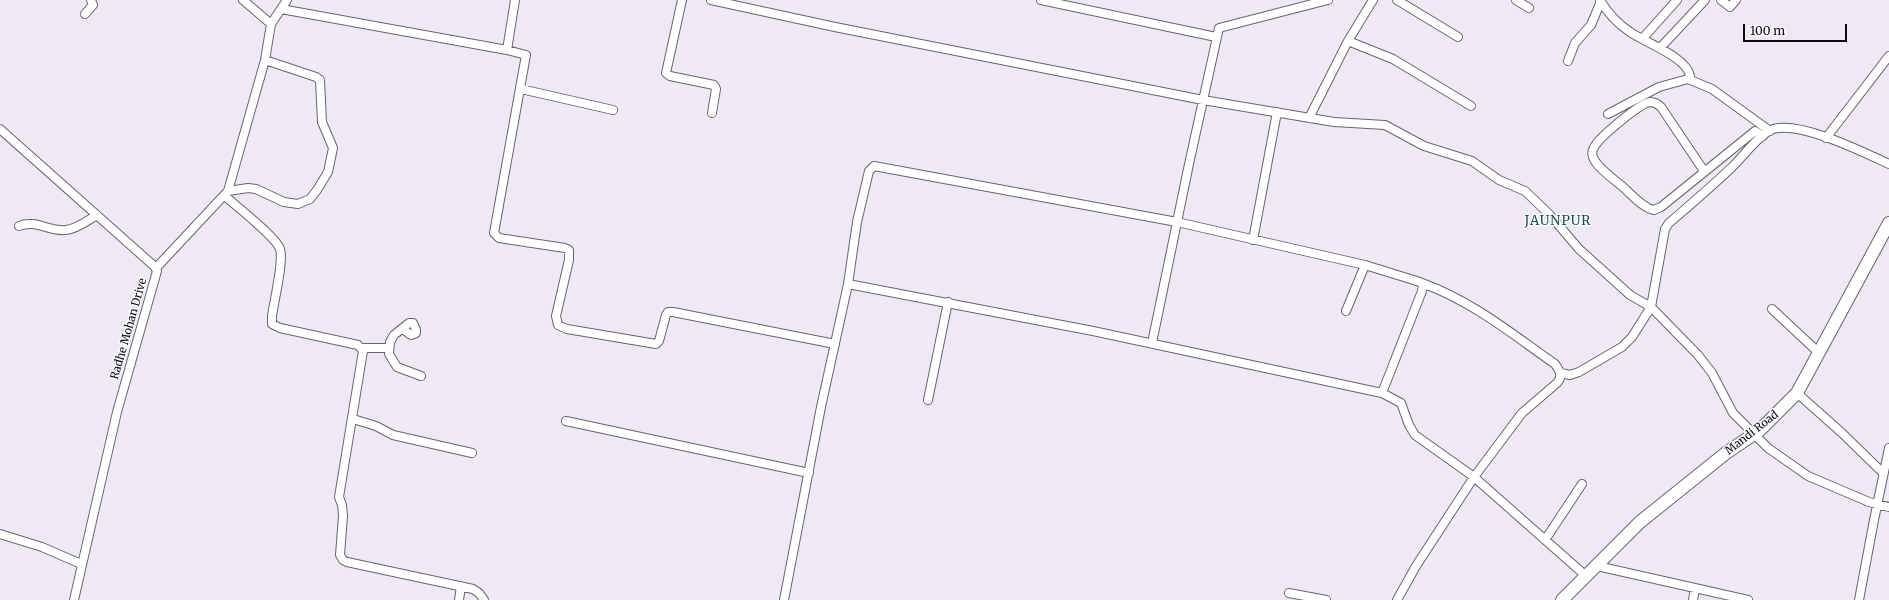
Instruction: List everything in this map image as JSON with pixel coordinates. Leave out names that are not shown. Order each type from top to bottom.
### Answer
[{"type":"street","points":[[84,14],[93,5],[91,0]]},
{"type":"street","points":[[243,0],[271,24]]},
{"type":"street","points":[[156,268],[226,193],[265,60],[271,24],[273,18],[287,0]]},
{"type":"street","points":[[507,50],[515,0]]},
{"type":"street","points":[[682,0],[666,72],[670,76],[714,85],[716,89],[712,113]]},
{"type":"street","points":[[711,0],[835,27],[1203,100],[1334,122],[1384,125],[1424,146],[1472,161],[1493,176],[1524,191],[1550,215],[1579,250],[1630,295],[1651,307],[1705,363],[1733,413],[1753,435],[1782,459],[1803,473],[1877,504],[1889,506]]},
{"type":"street","points":[[1041,0],[1216,38]]},
{"type":"street","points":[[1152,343],[1216,38],[1220,27],[1328,0]]},
{"type":"street","points":[[1309,118],[1348,41],[1373,0]]},
{"type":"street","points":[[1397,0],[1458,37]]},
{"type":"street","points":[[1516,0],[1529,8]]},
{"type":"street","points":[[1642,38],[1677,0]]},
{"type":"street","points":[[1660,48],[1705,0]]},
{"type":"street","points":[[1721,0],[1730,7],[1736,0]]},
{"type":"street","points":[[1568,62],[1575,43],[1591,25],[1600,1],[1621,25],[1676,59],[1689,72],[1690,76],[1688,79]]},
{"type":"street","points":[[282,8],[525,54],[527,57],[494,234],[499,238],[565,248],[569,250],[569,260],[556,316],[558,325],[567,329],[655,344],[658,342],[667,313],[673,312],[835,344]]},
{"type":"street","points":[[1348,41],[1393,59],[1471,106]]},
{"type":"street","points":[[1826,138],[1889,56]]},
{"type":"street","points":[[226,193],[248,188],[256,189],[284,202],[298,204],[310,199],[328,172],[333,148],[322,122],[320,80],[316,77],[265,60]]},
{"type":"street","points":[[1608,114],[1660,87],[1688,79],[1712,89],[1770,131]]},
{"type":"street","points":[[521,89],[612,110]]},
{"type":"street","points":[[1704,171],[1661,107],[1653,103],[1644,105],[1623,119],[1598,141],[1592,152],[1593,157],[1601,168],[1650,210],[1654,210],[1660,207],[1755,131],[1763,136]]},
{"type":"street","points":[[1253,240],[1277,112]]},
{"type":"street","name":"Radhe Mohan Drive","points":[[0,129],[156,268],[156,276],[117,412],[74,600]]},
{"type":"street","points":[[1561,374],[1570,375],[1579,372],[1622,347],[1632,337],[1651,307],[1667,226],[1770,131],[1776,129],[1790,129],[1826,138],[1889,164]]},
{"type":"street","points":[[784,600],[848,284],[857,222],[870,168],[874,166],[1177,222],[1365,265],[1422,283],[1456,297],[1488,316],[1555,364],[1561,374]]},
{"type":"street","points":[[226,193],[274,240],[280,249],[281,259],[272,324],[280,328],[358,345],[362,348],[389,348]]},
{"type":"street","points":[[19,226],[33,223],[51,229],[66,230],[74,228],[97,215]]},
{"type":"street","name":"Mandi Road","points":[[1562,600],[1640,522],[1726,453],[1753,435],[1770,421],[1797,393],[1889,223]]},
{"type":"street","points":[[1346,311],[1365,265]]},
{"type":"street","points":[[1382,393],[1422,291],[1422,283]]},
{"type":"street","points":[[848,284],[948,302],[1152,343],[1382,393],[1401,403],[1409,425],[1416,435],[1474,477],[1586,576]]},
{"type":"street","points":[[928,400],[948,302]]},
{"type":"street","points":[[1772,309],[1818,352]]},
{"type":"street","points":[[403,329],[394,335],[389,348],[391,359],[397,367],[421,376]]},
{"type":"street","points":[[362,348],[364,355],[339,497],[343,508],[341,558],[347,562],[475,590],[484,600]]},
{"type":"street","points":[[1397,600],[1416,566],[1474,477],[1522,413],[1557,383],[1561,374]]},
{"type":"street","points":[[1797,393],[1842,433],[1883,473]]},
{"type":"street","points":[[353,418],[376,426],[393,435],[472,453]]},
{"type":"street","points":[[566,421],[809,473]]},
{"type":"street","points":[[1860,600],[1877,504],[1889,448]]},
{"type":"street","points":[[1545,540],[1582,484]]},
{"type":"street","points":[[0,534],[42,547],[82,564]]},
{"type":"street","points":[[1597,566],[1748,600]]},
{"type":"street","points":[[459,600],[461,586]]},
{"type":"street","points":[[1692,600],[1695,589]]},
{"type":"street","points":[[1289,593],[1326,600]]},
{"type":"district","name":"JAUNPUR","points":[[1558,221]]}]
